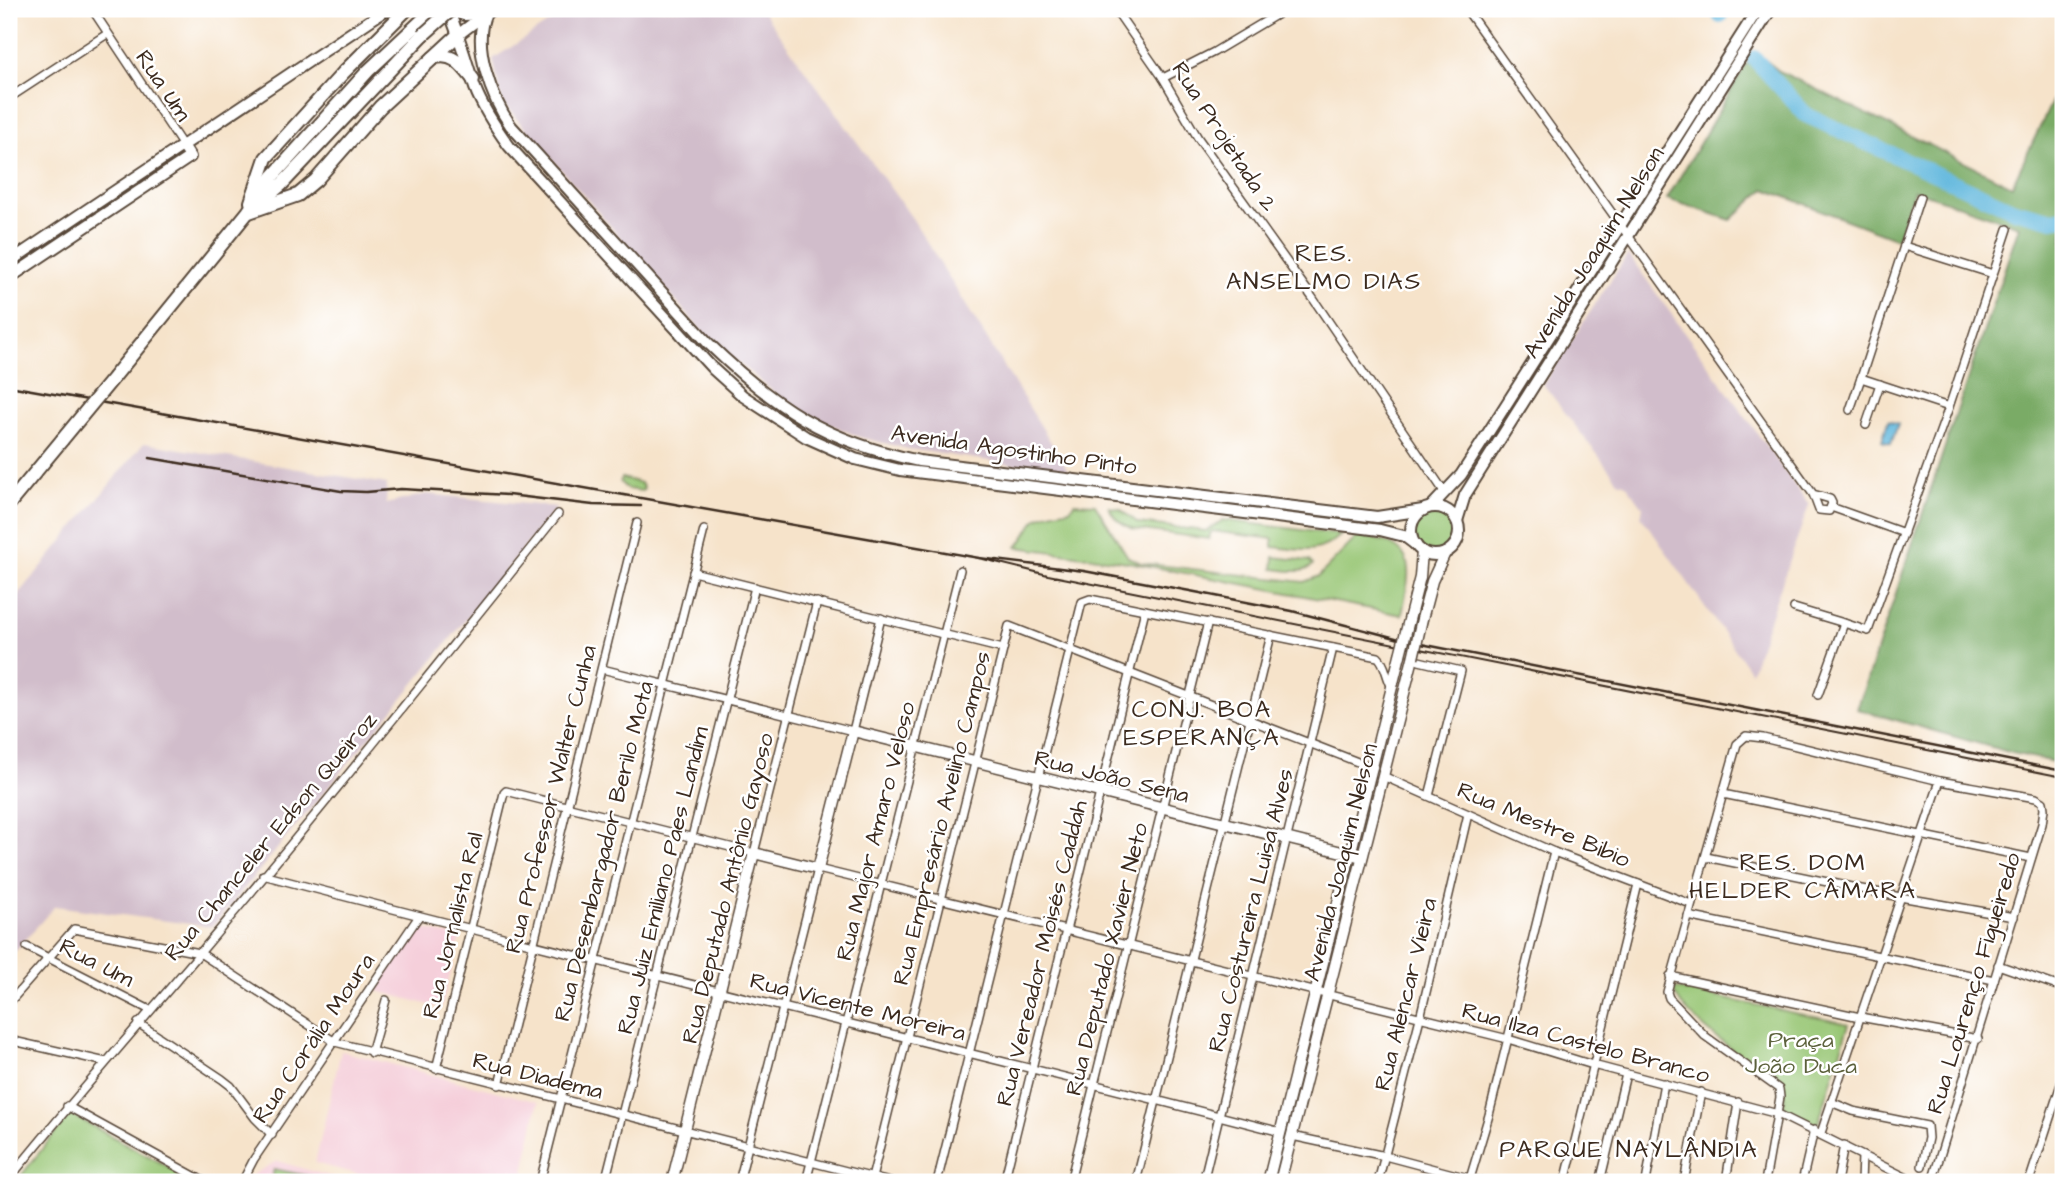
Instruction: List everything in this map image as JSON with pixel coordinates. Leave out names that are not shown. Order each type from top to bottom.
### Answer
[{"type":"highway","points":[[248,212],[266,158],[342,73],[407,9]]},
{"type":"highway","points":[[9,504],[248,212],[282,184],[419,30],[434,9]]},
{"type":"highway","points":[[419,30],[449,9]]},
{"type":"highway","points":[[248,212],[298,195],[316,180],[380,107],[459,34]]},
{"type":"highway","points":[[429,59],[450,56],[472,79]]},
{"type":"main road","points":[[9,262],[387,9]]},
{"type":"main road","points":[[449,9],[464,15],[489,11]]},
{"type":"main road","name":"Avenida Agostinho Pinto","points":[[449,9],[472,79],[486,111],[509,146],[713,369],[743,396],[806,438],[855,459],[900,470],[1380,530],[1405,536],[1419,548]]},
{"type":"main road","name":"Avenida Joaquim Nelson","points":[[1427,508],[1445,493],[1481,444],[1621,224],[1767,9]]},
{"type":"main road","name":"Avenida Joaquim Nelson","points":[[1457,521],[1465,495],[1767,9]]},
{"type":"main road","points":[[459,34],[489,11]]},
{"type":"main road","name":"Avenida Agostinho Pinto","points":[[489,11],[481,32],[487,71],[499,106],[511,126],[708,343],[777,404],[808,423],[856,445],[919,461],[1377,517],[1427,508]]},
{"type":"main road","points":[[9,278],[190,157],[183,146]]},
{"type":"main road","points":[[1427,508],[1446,509],[1457,521],[1459,536],[1445,553],[1429,554],[1419,548],[1412,538],[1412,522],[1427,508]]},
{"type":"main road","name":"Avenida Joaquim Nelson","points":[[1280,1182],[1328,996],[1373,768],[1420,577],[1419,548]]},
{"type":"main road","name":"Avenida Joaquim Nelson","points":[[1268,1182],[1317,992],[1356,855],[1384,776],[1416,660],[1422,619],[1432,581],[1445,553]]},
{"type":"main road","points":[[754,853],[818,869],[853,732]]},
{"type":"main road","name":"Rua João Sena","points":[[853,732],[1356,855]]},
{"type":"main road","name":"Rua Deputado Antônio Gayoso","points":[[672,1182],[754,853]]},
{"type":"street","name":"Rua Um","points":[[92,9],[183,146]]},
{"type":"street","name":"Rua Projetada 2","points":[[1115,9],[1163,78],[1198,138],[1312,297],[1445,493]]},
{"type":"street","points":[[1163,78],[1214,52],[1286,9]]},
{"type":"street","points":[[1466,9],[1813,494],[1819,510],[1826,512],[1832,503],[1828,497],[1813,494]]},
{"type":"street","points":[[9,98],[107,34]]},
{"type":"street","points":[[1850,410],[1920,197]]},
{"type":"street","points":[[1794,608],[1868,631],[1949,407],[2008,229]]},
{"type":"street","points":[[1904,246],[1993,274]]},
{"type":"street","points":[[1861,378],[1949,407]]},
{"type":"street","points":[[1866,425],[1880,384]]},
{"type":"street","points":[[1831,507],[1904,533]]},
{"type":"street","name":"Rua Chanceler Edson Queiroz","points":[[9,1179],[67,1106],[200,953],[445,656],[558,514]]},
{"type":"street","name":"Rua Professor Walter Cunha","points":[[499,1085],[637,523]]},
{"type":"street","name":"Rua Desembargador Berilo Mota","points":[[540,1182],[704,530]]},
{"type":"street","name":"Rua Major Amaro Veloso","points":[[806,1182],[960,570]]},
{"type":"street","points":[[693,572],[1003,649]]},
{"type":"street","name":"Rua Juiz Emiliano Paes Landim","points":[[605,1182],[755,587]]},
{"type":"street","points":[[937,1182],[1081,606],[1086,600],[1378,657],[1383,662],[1386,678],[1392,688]]},
{"type":"street","name":"Rua Deputado Antônio Gayoso","points":[[754,853],[817,602]]},
{"type":"street","name":"Rua Vereador Moisés Caddah","points":[[1004,1182],[1145,610]]},
{"type":"street","points":[[601,669],[853,732],[881,618]]},
{"type":"street","name":"Rua Deputado Xavier Neto","points":[[1070,1182],[1208,622]]},
{"type":"street","points":[[1818,695],[1844,623]]},
{"type":"street","name":"Rua Empresário Avelino Campos","points":[[872,1180],[1009,626],[1070,649]]},
{"type":"street","points":[[1136,1182],[1270,635]]},
{"type":"street","name":"Rua Costureira Luisa Alves","points":[[1203,1182],[1333,648]]},
{"type":"street","points":[[1070,649],[1373,768]]},
{"type":"street","points":[[1416,660],[1461,671],[1429,796]]},
{"type":"street","points":[[1765,1182],[1780,1097],[1779,1088],[1705,1036],[1669,998],[1670,976],[1737,744],[1746,737],[1763,738],[1940,780],[1802,1182]]},
{"type":"street","name":"Rua Mestre Bibio","points":[[1384,776],[1553,852],[1691,904]]},
{"type":"street","name":"Rua Lourenço Figueiredo","points":[[1932,1182],[1978,1039],[2044,809],[2043,802],[2036,798],[1940,780]]},
{"type":"street","name":"Rua Jornalista Ral","points":[[436,1069],[503,793],[506,791],[567,808]]},
{"type":"street","points":[[1723,794],[2031,858]]},
{"type":"street","points":[[567,808],[754,853]]},
{"type":"street","name":"Rua Alencar Vieira","points":[[1378,1182],[1468,814]]},
{"type":"street","points":[[1469,1181],[1508,1039],[1553,852]]},
{"type":"street","points":[[1706,857],[1900,897],[2014,917]]},
{"type":"street","points":[[739,1182],[818,869]]},
{"type":"street","name":"Rua Ilza Castelo Branco","points":[[818,869],[1508,1039],[1593,1065],[1738,1102],[1777,1114],[1817,1132],[1915,1182]]},
{"type":"street","name":"Rua Vicente Moreira","points":[[263,875],[1281,1132]]},
{"type":"street","points":[[1565,1182],[1638,884]]},
{"type":"street","name":"Rua Corália Moura","points":[[242,1182],[254,1159],[419,916]]},
{"type":"street","points":[[1688,916],[1994,980]]},
{"type":"street","points":[[9,1003],[74,929],[200,953]]},
{"type":"street","name":"Rua Um","points":[[27,947],[150,1010]]},
{"type":"street","name":"Rua Diadema","points":[[200,953],[335,1042],[872,1180],[890,1182]]},
{"type":"street","points":[[1998,965],[2063,988]]},
{"type":"street","points":[[1670,976],[1978,1039]]},
{"type":"street","points":[[371,1053],[386,1000]]},
{"type":"street","points":[[138,1023],[231,1086],[255,1118],[272,1135]]},
{"type":"street","points":[[9,1040],[106,1062]]},
{"type":"street","points":[[1600,1182],[1626,1074]]},
{"type":"street","points":[[2029,1182],[2063,1078]]},
{"type":"street","points":[[1646,1182],[1664,1083]]},
{"type":"street","points":[[1684,1182],[1701,1092]]},
{"type":"street","points":[[1726,1182],[1738,1102]]},
{"type":"street","points":[[1831,1102],[1853,1111],[1927,1126],[1928,1138],[1922,1166]]},
{"type":"street","points":[[67,1106],[205,1182]]},
{"type":"street","points":[[1292,1136],[1385,1156],[1469,1181],[1483,1182]]},
{"type":"street","points":[[1837,1182],[1844,1145]]},
{"type":"street","points":[[1861,1182],[1862,1156]]},
{"type":"shaded area","points":[[570,9],[761,9],[912,218],[1070,473],[908,449],[859,437],[809,415],[780,397],[708,338],[502,102],[493,59]]},
{"type":"shaded area","points":[[1628,254],[1809,505],[1751,672],[1641,516],[1643,507],[1626,484],[1618,481],[1543,384]]},
{"type":"shaded area","points":[[144,443],[387,484],[386,504],[426,494],[557,507],[212,927],[55,906],[9,958],[9,606]]},
{"type":"shaded area","points":[[417,927],[460,938],[441,1008],[374,990]]},
{"type":"shaded area","points":[[341,1051],[538,1102],[522,1182],[388,1182],[315,1163]]},
{"type":"shaded area","points":[[277,1161],[339,1179],[338,1182],[246,1182],[249,1177]]},
{"type":"green space","points":[[1754,51],[1779,71],[2012,186],[2059,87],[2063,88],[2063,764],[2012,753],[1857,709],[2019,226],[1914,190],[1897,239],[1765,189],[1731,220],[1667,199]]},
{"type":"green space","points":[[622,478],[641,483],[644,489],[627,489],[620,482]]},
{"type":"green space","points":[[1074,503],[1095,504],[1128,557],[1141,563],[1304,582],[1319,576],[1358,536],[1378,540],[1392,545],[1406,560],[1408,583],[1402,615],[1128,562],[1017,547],[1036,520],[1050,513],[1070,509]]},
{"type":"green space","points":[[1109,507],[1120,509],[1138,523],[1206,531],[1223,520],[1341,535],[1317,549],[1273,547],[1273,539],[1211,531],[1209,539],[1134,529],[1119,521]]},
{"type":"green space","points":[[1435,510],[1450,516],[1456,531],[1450,546],[1435,552],[1420,546],[1414,531],[1420,516]]},
{"type":"green space","points":[[1274,557],[1309,561],[1313,565],[1300,571],[1273,569]]},
{"type":"green space","name":"Praça João Duca","points":[[1672,988],[1849,1024],[1818,1124],[1783,1108],[1783,1085],[1704,1027],[1679,1001]]},
{"type":"green space","points":[[70,1114],[197,1182],[16,1182]]},
{"type":"green space","points":[[274,1169],[321,1179],[320,1182],[271,1182]]},
{"type":"water","points":[[1888,421],[1898,424],[1891,444],[1882,441]]},
{"type":"waterway","points":[[1716,9],[1720,15]]},
{"type":"waterway","points":[[1754,58],[1806,115],[2014,210],[2053,220],[2063,218]]},
{"type":"tram line","points":[[979,558],[1048,575],[2063,777]]},
{"type":"railway","points":[[9,386],[979,558],[1084,571],[1292,611],[1411,642],[2063,771]]},
{"type":"railway","points":[[150,458],[341,491],[401,489],[508,495],[593,505],[641,506]]},
{"type":"district","name":"RES. ANSELMO DIAS","points":[[1324,267]]},
{"type":"district","name":"CONJ. BOA ESPERANÇA","points":[[1202,723]]},
{"type":"district","name":"RES. DOM HELDER CÂMARA","points":[[1803,876]]},
{"type":"district","name":"PARQUE NAYLÂNDIA","points":[[1629,1149]]}]
